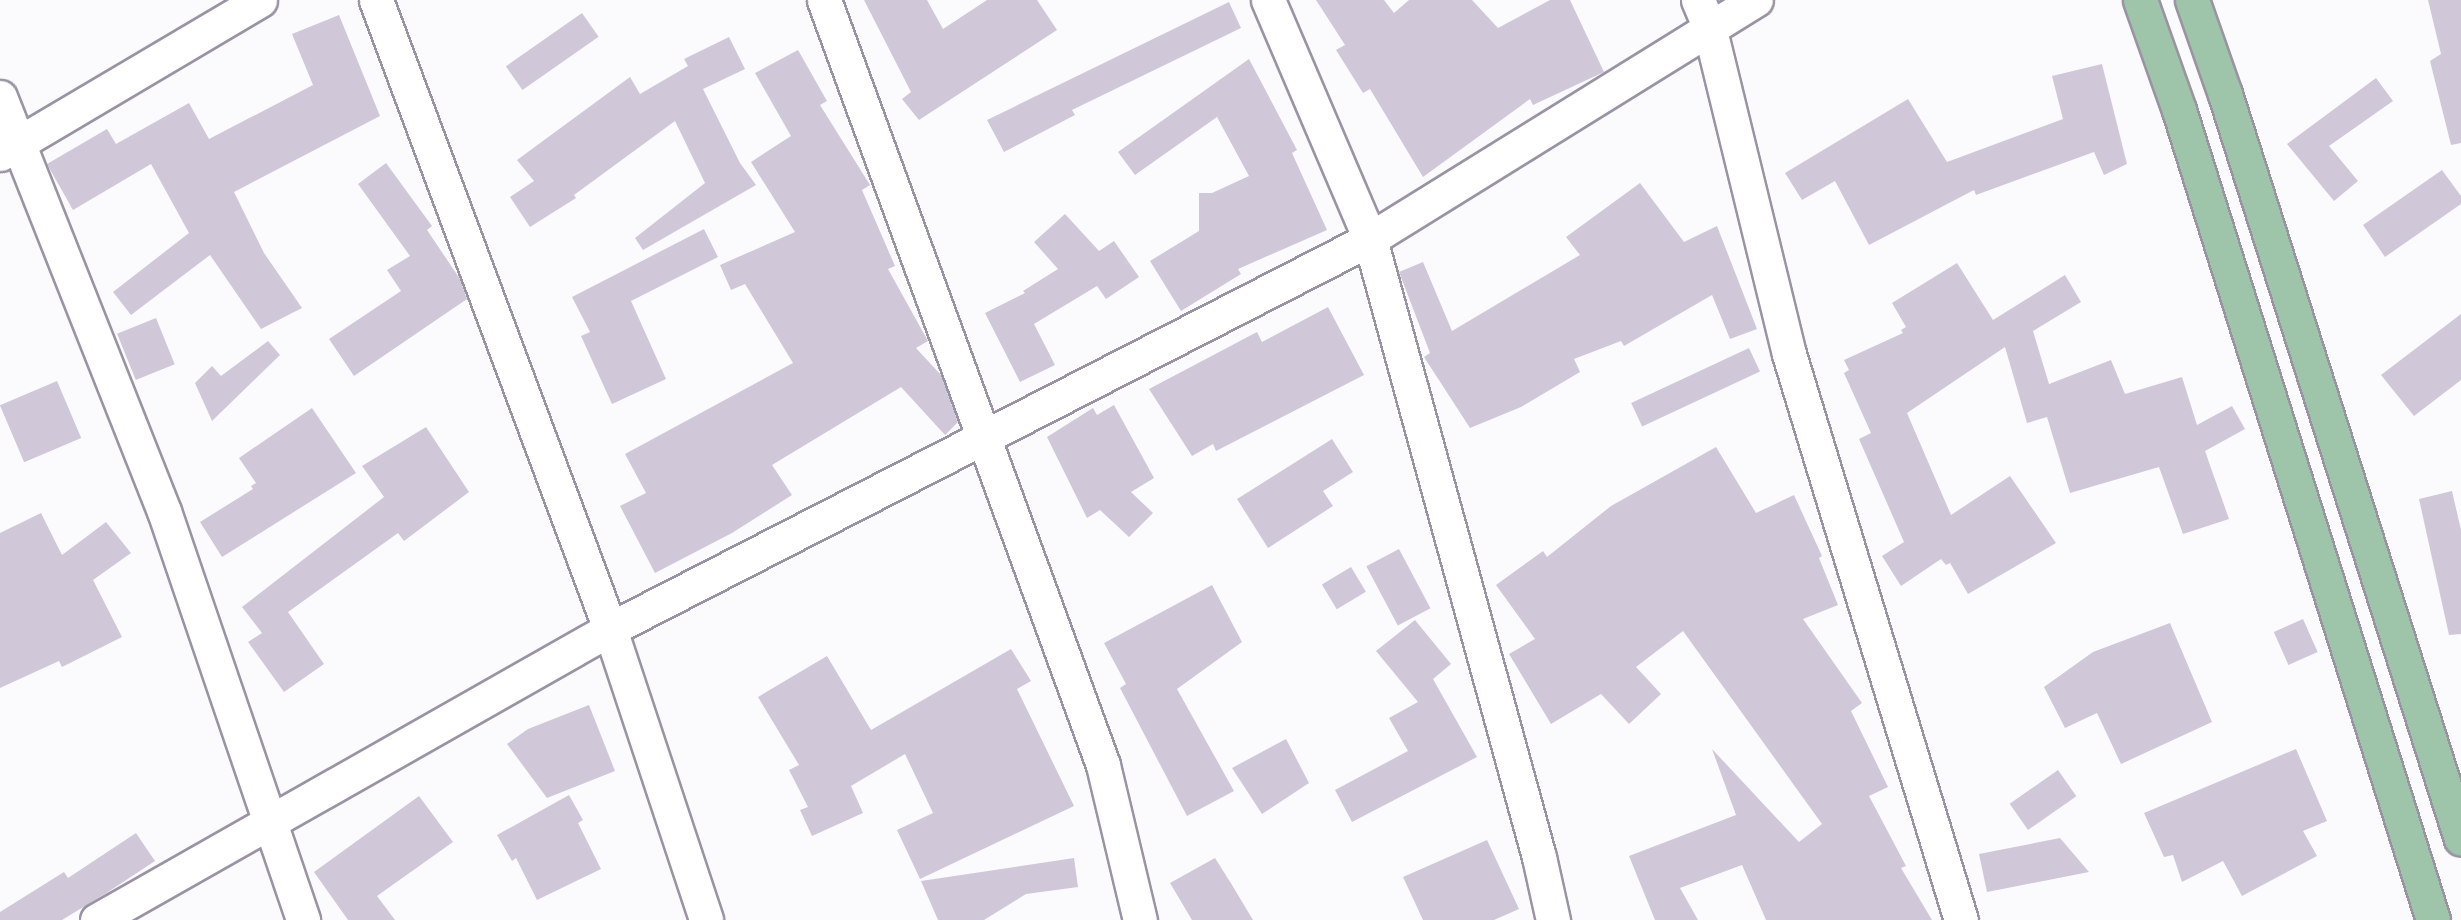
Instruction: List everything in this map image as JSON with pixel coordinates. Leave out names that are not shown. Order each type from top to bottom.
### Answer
[{"type":"main road","points":[[2140,0],[2179,110],[2433,920]]},
{"type":"main road","points":[[2192,0],[2225,94],[2461,839]]},
{"type":"street","points":[[9,149],[260,0]]},
{"type":"street","points":[[376,0],[610,629],[706,920]]},
{"type":"street","points":[[824,0],[981,437],[1103,765],[1140,920]]},
{"type":"street","points":[[1268,0],[1370,239],[1539,857],[1552,920]]},
{"type":"street","points":[[97,920],[610,629],[1370,239],[1704,13],[1756,0]]},
{"type":"street","points":[[1704,13],[1789,354],[1961,920]]},
{"type":"street","points":[[0,98],[9,149],[164,512],[303,920]]},
{"type":"building","points":[[864,0],[927,0],[943,29],[987,0],[1037,0],[1057,30],[919,120],[902,99],[911,92]]},
{"type":"building","points":[[1316,0],[1384,0],[1394,13],[1409,0],[1472,0],[1498,28],[1550,0],[1570,0],[1604,72],[1533,105],[1530,99],[1423,177],[1370,89],[1363,93],[1336,50],[1345,45]]},
{"type":"building","points":[[2428,0],[2461,0],[2461,143],[2451,145],[2430,61],[2441,54]]},
{"type":"building","points":[[1229,2],[1241,28],[1072,110],[1075,115],[1004,152],[987,120]]},
{"type":"building","points":[[582,13],[599,37],[522,90],[506,66]]},
{"type":"building","points":[[339,15],[380,116],[234,192],[264,253],[302,308],[261,329],[210,255],[131,315],[113,292],[189,233],[151,164],[73,210],[47,164],[107,129],[116,144],[189,103],[209,139],[313,85],[292,34]]},
{"type":"building","points":[[729,37],[745,69],[703,89],[740,163],[756,185],[643,250],[635,238],[705,183],[675,121],[574,195],[576,198],[530,227],[510,197],[534,181],[517,160],[630,77],[640,94],[688,66],[684,59]]},
{"type":"building","points":[[798,50],[827,101],[820,105],[870,185],[862,190],[895,266],[888,269],[928,341],[916,348],[941,375],[958,422],[945,435],[901,387],[772,465],[792,495],[732,533],[655,573],[620,506],[646,493],[625,454],[793,363],[745,284],[731,290],[720,265],[795,232],[751,162],[791,136],[755,73]]},
{"type":"building","points":[[1249,59],[1297,150],[1292,153],[1327,230],[1238,269],[1241,274],[1181,311],[1150,261],[1199,231],[1199,193],[1212,193],[1249,176],[1217,117],[1135,175],[1118,152]]},
{"type":"building","points":[[2102,64],[2127,164],[2104,175],[2094,152],[1976,195],[1974,190],[1869,245],[1835,181],[1802,200],[1785,173],[1908,99],[1947,162],[2063,119],[2052,76]]},
{"type":"building","points":[[2376,78],[2393,101],[2329,146],[2358,181],[2334,201],[2287,144]]},
{"type":"building","points":[[386,163],[432,226],[427,230],[460,279],[467,299],[354,376],[329,339],[401,291],[387,270],[410,256],[358,184]]},
{"type":"building","points":[[2442,170],[2461,196],[2461,204],[2385,257],[2363,225]]},
{"type":"building","points":[[1640,183],[1684,242],[1717,226],[1757,329],[1730,339],[1712,295],[1624,346],[1621,341],[1574,359],[1580,372],[1521,407],[1470,428],[1424,357],[1430,353],[1399,272],[1423,262],[1452,331],[1580,255],[1566,237]]},
{"type":"building","points":[[1065,214],[1099,251],[1114,241],[1139,277],[1106,299],[1097,286],[1034,324],[1055,365],[1020,382],[985,313],[1025,293],[1023,291],[1058,269],[1034,242]]},
{"type":"building","points":[[704,229],[718,257],[631,301],[666,379],[612,404],[581,336],[590,332],[572,297]]},
{"type":"building","points":[[1957,263],[1993,320],[2065,275],[2081,302],[2033,331],[2049,384],[2111,360],[2125,394],[2182,377],[2197,425],[2232,406],[2245,429],[2205,451],[2229,519],[2183,534],[2159,467],[2070,493],[2047,417],[2027,423],[2005,347],[1907,413],[1951,515],[2010,476],[2056,543],[1968,594],[1950,563],[1946,565],[1941,559],[1901,586],[1882,556],[1904,542],[1859,439],[1871,433],[1844,373],[1849,370],[1844,360],[1903,333],[1901,330],[1906,327],[1892,303]]},
{"type":"building","points":[[1328,307],[1364,375],[1216,451],[1213,444],[1192,456],[1149,389],[1257,332],[1262,342]]},
{"type":"building","points":[[2461,314],[2461,380],[2414,416],[2381,375]]},
{"type":"building","points":[[156,318],[175,364],[136,380],[117,334]]},
{"type":"building","points":[[268,341],[280,355],[212,421],[195,383],[212,366],[221,376]]},
{"type":"building","points":[[1749,348],[1760,372],[1642,427],[1631,403]]},
{"type":"building","points":[[57,381],[81,438],[24,462],[0,405]]},
{"type":"building","points":[[1114,405],[1154,478],[1131,492],[1153,513],[1129,537],[1100,510],[1087,518],[1047,437],[1093,408],[1097,415]]},
{"type":"building","points":[[312,408],[356,473],[222,557],[200,522],[253,489],[251,486],[256,483],[239,458]]},
{"type":"building","points":[[426,427],[469,492],[404,541],[398,533],[288,612],[324,664],[284,692],[248,642],[262,633],[242,607],[384,497],[362,466]]},
{"type":"building","points":[[1332,439],[1353,472],[1323,491],[1333,506],[1268,548],[1237,499]]},
{"type":"building","points":[[1716,447],[1756,513],[1794,495],[1822,556],[1819,558],[1838,605],[1803,619],[1862,703],[1851,711],[1888,787],[1869,796],[1906,866],[1901,868],[1932,920],[1766,920],[1742,865],[1680,888],[1698,920],[1655,920],[1629,856],[1736,815],[1712,749],[1799,842],[1822,824],[1683,631],[1636,667],[1661,694],[1629,724],[1601,694],[1551,724],[1509,654],[1535,639],[1496,585],[1543,551],[1547,557],[1611,506]]},
{"type":"building","points":[[2452,491],[2461,530],[2461,634],[2449,635],[2419,499]]},
{"type":"building","points":[[41,513],[62,555],[106,522],[131,553],[93,580],[122,637],[62,667],[59,661],[0,688],[0,533]]},
{"type":"building","points":[[1399,549],[1430,608],[1398,626],[1366,566]]},
{"type":"building","points":[[1351,567],[1366,592],[1337,609],[1322,585]]},
{"type":"building","points":[[1212,585],[1242,642],[1177,689],[1234,791],[1187,816],[1120,688],[1126,684],[1104,643]]},
{"type":"building","points":[[2303,619],[2318,652],[2288,665],[2274,632]]},
{"type":"building","points":[[1415,620],[1451,664],[1433,679],[1477,757],[1352,822],[1335,790],[1408,751],[1389,718],[1418,702],[1376,651]]},
{"type":"building","points":[[2170,623],[2212,722],[2121,764],[2097,713],[2065,728],[2044,687],[2093,652]]},
{"type":"building","points":[[1011,649],[1031,681],[1017,689],[1074,806],[920,879],[897,830],[933,813],[905,754],[851,786],[863,813],[812,836],[800,810],[808,807],[789,770],[799,765],[758,697],[827,656],[871,730]]},
{"type":"building","points":[[589,705],[615,771],[547,798],[507,744],[528,729]]},
{"type":"building","points":[[1286,739],[1309,783],[1262,814],[1232,768]]},
{"type":"building","points":[[2296,749],[2327,821],[2303,831],[2317,856],[2242,896],[2223,861],[2182,882],[2173,855],[2164,857],[2144,813]]},
{"type":"building","points":[[2058,770],[2076,796],[2028,830],[2010,804]]},
{"type":"building","points":[[569,795],[583,820],[578,823],[601,869],[537,900],[516,858],[512,861],[497,835]]},
{"type":"building","points":[[419,796],[453,842],[377,896],[395,920],[348,920],[314,872]]},
{"type":"building","points":[[136,833],[155,861],[108,892],[62,920],[0,920],[0,912],[64,872],[68,878]]},
{"type":"building","points":[[2060,838],[2089,872],[1987,892],[1979,854]]},
{"type":"building","points":[[1487,840],[1519,909],[1494,920],[1423,920],[1403,877]]},
{"type":"building","points":[[1074,858],[1078,887],[1026,894],[984,920],[938,920],[921,881]]},
{"type":"building","points":[[1215,858],[1253,920],[1192,920],[1170,883]]}]
